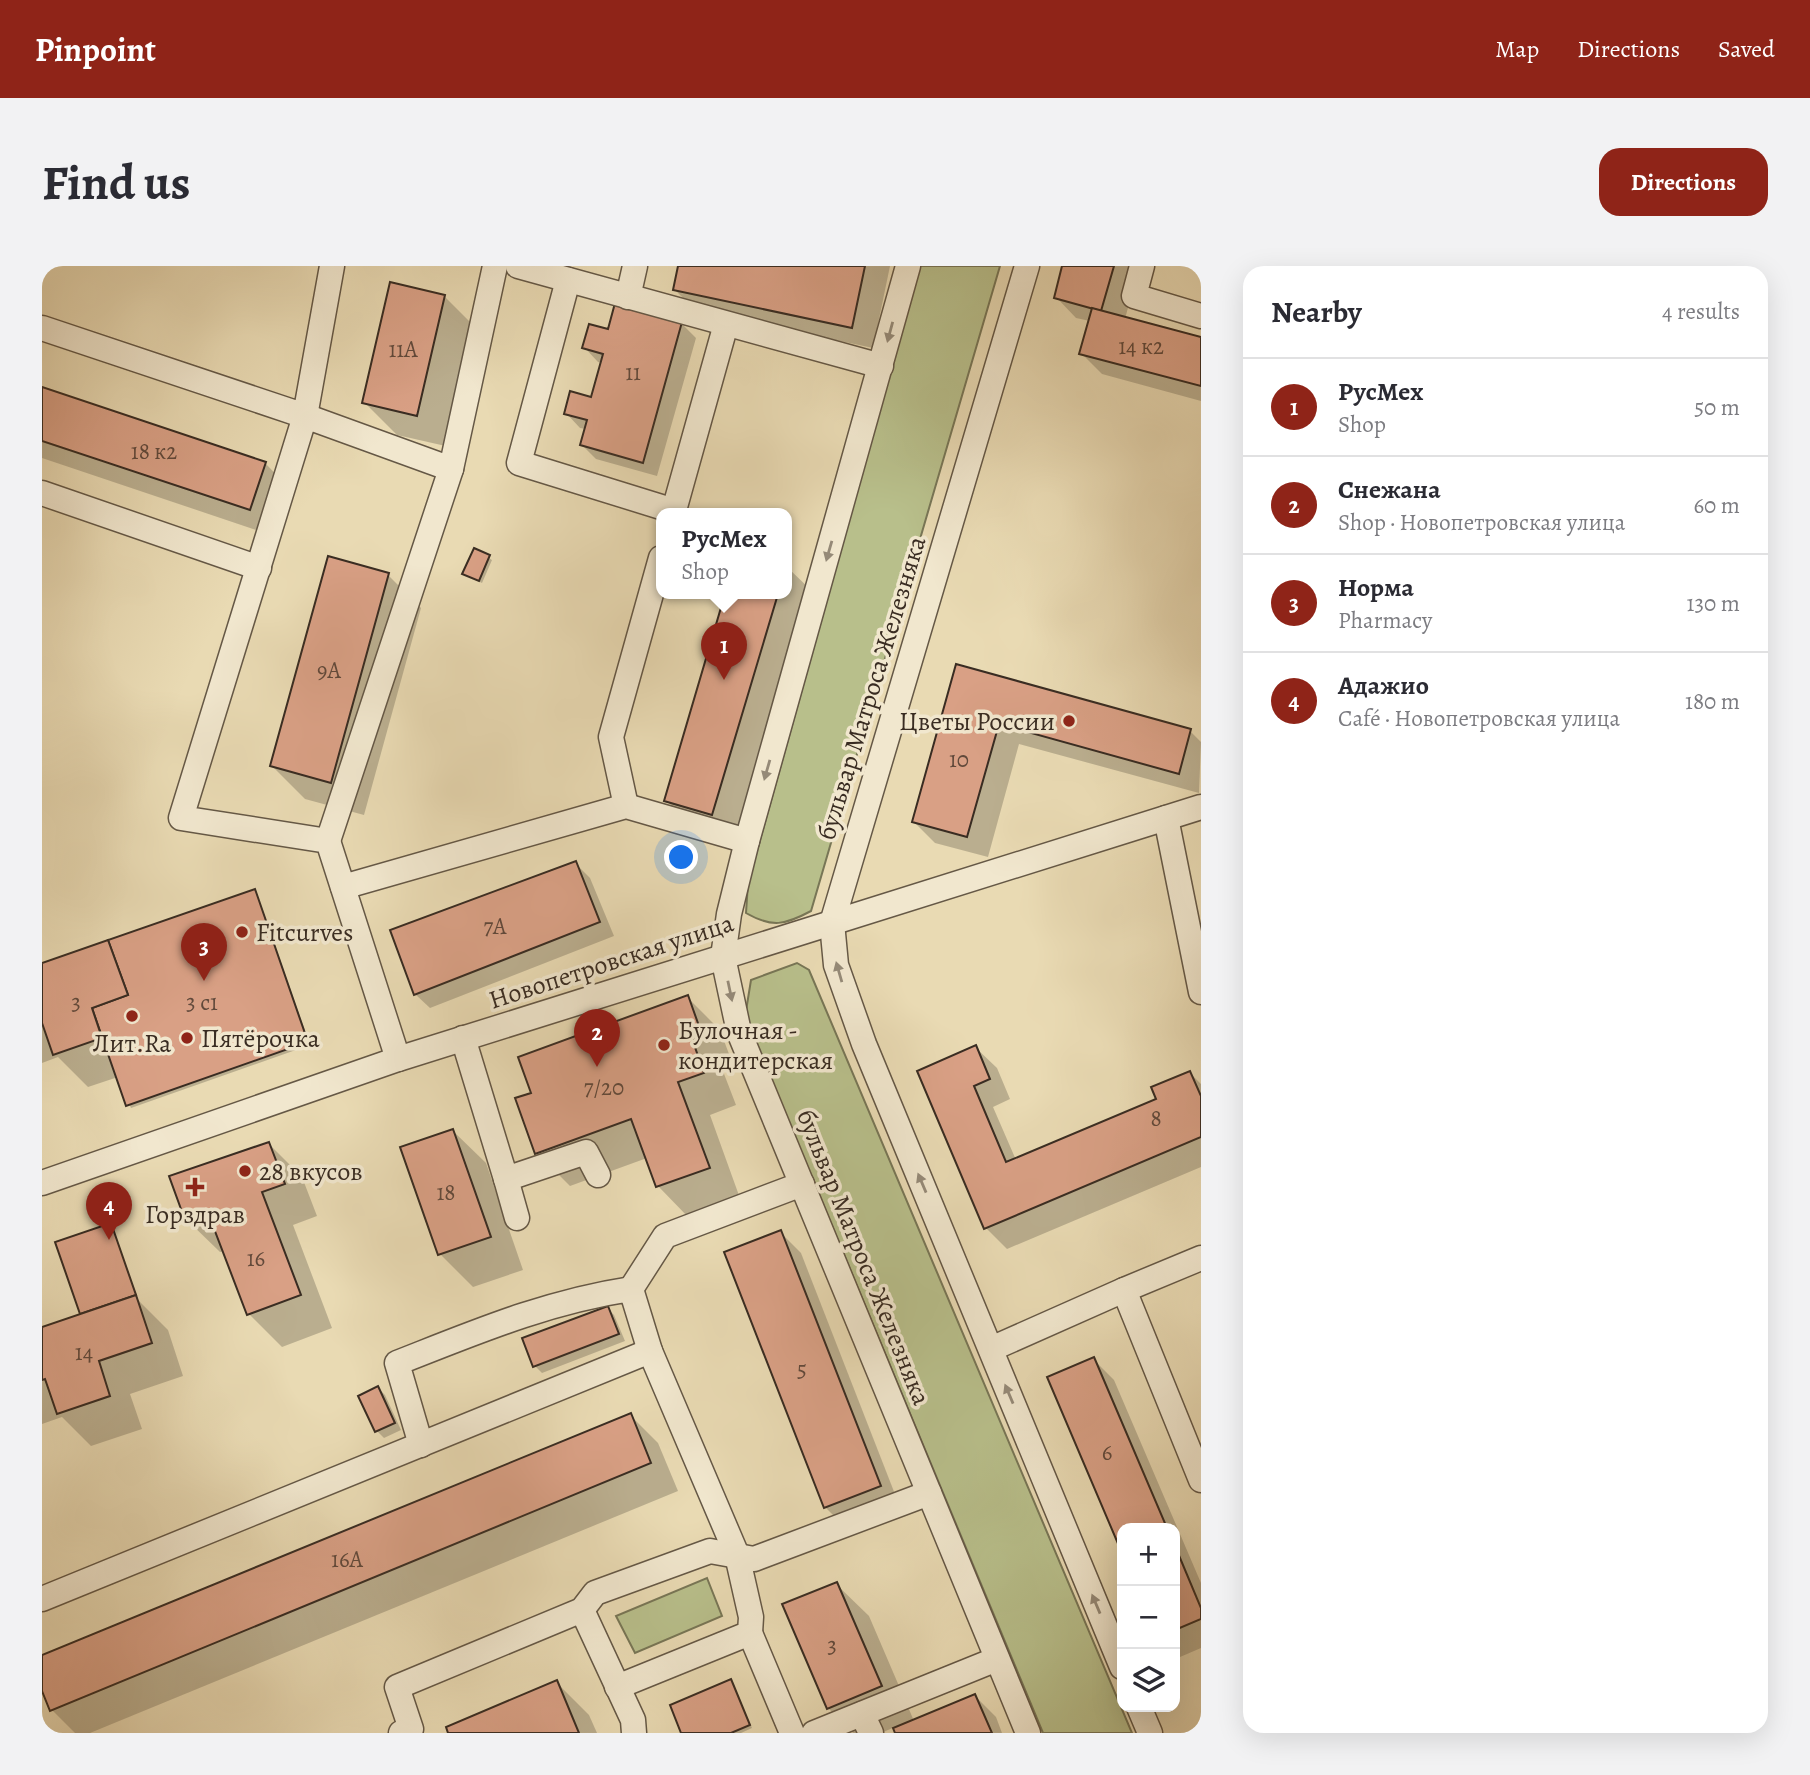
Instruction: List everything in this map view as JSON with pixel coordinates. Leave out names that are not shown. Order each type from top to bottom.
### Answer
[{"type":"street","points":[[328,841],[181,818],[305,416],[332,266]]},
{"type":"street","points":[[398,1059],[328,841],[451,469],[495,266]]},
{"type":"street","points":[[518,266],[881,366]]},
{"type":"street","points":[[628,297],[635,266]]},
{"type":"street","name":"бульвар Матроса Железняка","points":[[908,266],[747,841],[729,914],[723,957],[739,1032],[1028,1733]]},
{"type":"street","name":"бульвар Матроса Железняка","points":[[1027,266],[832,923],[836,965],[864,1044],[1117,1655]]},
{"type":"street","points":[[1142,266],[1134,296],[1201,316]]},
{"type":"street","points":[[568,280],[519,463],[661,508]]},
{"type":"street","points":[[675,508],[726,324]]},
{"type":"street","points":[[42,328],[305,416],[451,469]]},
{"type":"street","points":[[42,493],[259,568]]},
{"type":"street","points":[[625,806],[611,737],[656,576]]},
{"type":"street","points":[[343,887],[625,806],[747,841]]},
{"type":"street","name":"Новопетровская улица","points":[[42,1183],[398,1059],[1201,807]]},
{"type":"street","points":[[1166,818],[1201,992]]},
{"type":"street","points":[[463,1038],[517,1218]]},
{"type":"street","points":[[506,1179],[586,1152],[598,1175]]},
{"type":"street","points":[[421,1445],[397,1363],[522,1314],[594,1295],[631,1289],[665,1236],[802,1184]]},
{"type":"street","points":[[990,1349],[1201,1258]]},
{"type":"street","points":[[631,1289],[650,1351],[737,1555],[751,1617],[750,1633],[792,1733]]},
{"type":"street","points":[[1124,1290],[1201,1480]]},
{"type":"street","points":[[42,1599],[650,1351]]},
{"type":"street","points":[[409,1732],[397,1688],[582,1610],[595,1593],[710,1550],[754,1559],[929,1493]]},
{"type":"street","points":[[582,1610],[633,1720],[634,1733]]},
{"type":"street","points":[[617,1687],[750,1633]]},
{"type":"street","points":[[814,1733],[866,1723],[997,1659]]},
{"type":"street","points":[[1141,1712],[1150,1733]]},
{"type":"green space","points":[[920,266],[1000,266],[811,911],[786,922],[771,923],[746,913],[748,883]]},
{"type":"green space","points":[[797,963],[809,970],[1117,1698],[1117,1712],[1123,1712],[1132,1733],[1043,1733],[745,1017],[751,980]]},
{"type":"green space","points":[[707,1578],[722,1616],[635,1653],[616,1616]]},
{"type":"building","points":[[678,266],[865,266],[852,328],[673,290]]},
{"type":"building","points":[[1062,266],[1114,266],[1101,311],[1054,298]]},
{"type":"building","points":[[390,282],[445,295],[417,416],[362,403]]},
{"type":"building","points":[[615,303],[682,322],[643,463],[580,445],[587,420],[564,414],[570,391],[591,397],[603,354],[582,348],[589,324],[608,329]]},
{"type":"building","points":[[1092,308],[1201,337],[1201,386],[1079,354]]},
{"type":"building","points":[[42,387],[266,462],[250,510],[42,441]]},
{"type":"building","points":[[474,548],[490,555],[479,581],[462,574]]},
{"type":"building","points":[[328,556],[389,573],[331,783],[270,766]]},
{"type":"building","points":[[724,599],[777,599],[712,815],[664,801]]},
{"type":"building","points":[[956,664],[1191,729],[1179,774],[999,724],[967,837],[912,822]]},
{"type":"building","points":[[576,861],[600,922],[414,995],[390,930]]},
{"type":"building","points":[[255,889],[308,1042],[126,1106],[92,1008],[128,995],[108,940]]},
{"type":"building","points":[[108,940],[128,995],[92,1008],[102,1038],[53,1055],[42,1023],[42,963]]},
{"type":"building","points":[[688,995],[700,1029],[690,1033],[704,1073],[678,1082],[710,1168],[656,1187],[631,1119],[535,1154],[515,1098],[531,1093],[518,1057]]},
{"type":"building","points":[[976,1045],[990,1079],[974,1086],[1006,1162],[1156,1099],[1151,1087],[1190,1071],[1201,1096],[1201,1137],[984,1229],[917,1071]]},
{"type":"building","points":[[453,1129],[491,1237],[438,1255],[400,1147]]},
{"type":"building","points":[[269,1142],[285,1184],[262,1192],[301,1295],[247,1315],[208,1213],[185,1220],[169,1176]]},
{"type":"building","points":[[111,1223],[136,1295],[80,1314],[55,1242]]},
{"type":"building","points":[[781,1230],[881,1486],[824,1508],[724,1252]]},
{"type":"building","points":[[136,1295],[152,1343],[99,1361],[110,1396],[57,1414],[45,1379],[42,1380],[42,1327]]},
{"type":"building","points":[[608,1306],[619,1334],[533,1367],[522,1338]]},
{"type":"building","points":[[1094,1357],[1165,1523],[1117,1523],[1117,1541],[1047,1377]]},
{"type":"building","points":[[378,1386],[395,1423],[375,1432],[358,1396]]},
{"type":"building","points":[[631,1413],[651,1463],[50,1711],[42,1691],[42,1655]]},
{"type":"building","points":[[1180,1558],[1201,1608],[1201,1619],[1180,1628]]},
{"type":"building","points":[[837,1582],[882,1686],[827,1709],[782,1604]]},
{"type":"building","points":[[731,1679],[750,1725],[731,1733],[681,1733],[670,1705]]},
{"type":"building","points":[[557,1680],[579,1733],[448,1733],[446,1727]]},
{"type":"building","points":[[975,1694],[992,1733],[895,1733],[893,1728]]},
{"type":"place","name":"РусМех","points":[[724,680]]},
{"type":"place","name":"Цветы России","points":[[1069,721]]},
{"type":"place","name":"Fitcurves","points":[[242,932]]},
{"type":"place","name":"Норма","points":[[204,981]]},
{"type":"place","name":"Лит.Ra","points":[[132,1016]]},
{"type":"place","name":"Пятёрочка","points":[[187,1038]]},
{"type":"place","name":"Булочная - кондитерская","points":[[664,1045]]},
{"type":"place","name":"Снежана","points":[[597,1067]]},
{"type":"place","name":"28 вкусов","points":[[245,1171]]},
{"type":"place","name":"Горздрав","points":[[195,1187]]},
{"type":"place","name":"Адажио","points":[[109,1240]]}]
